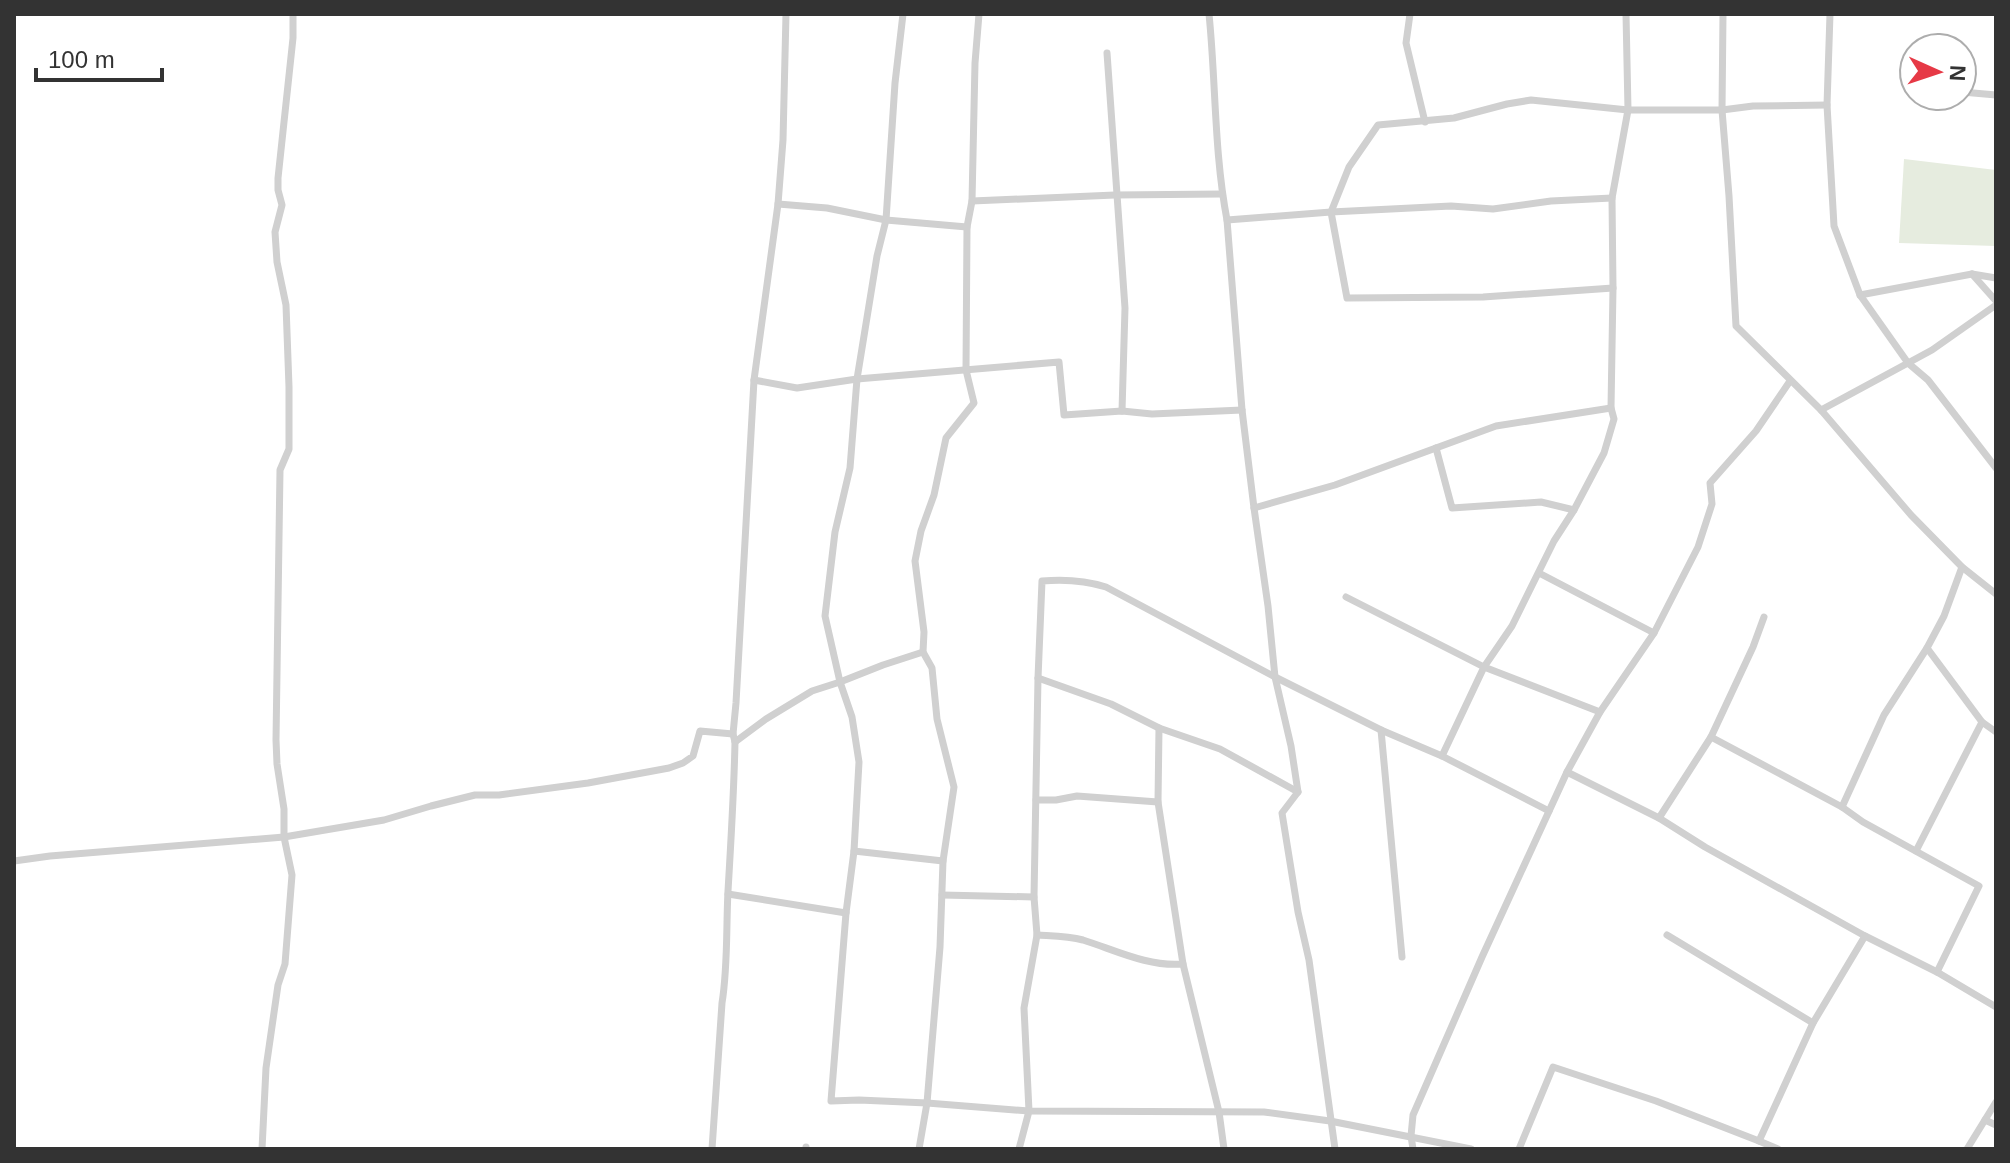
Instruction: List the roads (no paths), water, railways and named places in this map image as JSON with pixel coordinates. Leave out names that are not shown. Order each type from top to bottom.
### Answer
[{"type":"street","points":[[262,1149],[266,1068],[278,985],[285,964],[292,875],[284,837],[276,740],[280,470],[289,449],[289,387],[286,305],[277,262],[275,232],[282,205],[278,178],[293,14]]},
{"type":"street","points":[[712,1149],[726,980],[734,813],[734,738],[754,380],[778,204],[786,14]]},
{"type":"street","points":[[903,14],[886,220],[857,379],[850,468],[835,532],[825,616],[840,682],[852,717],[859,762],[831,1101],[927,1103],[1029,1111],[1264,1112],[1330,1121],[1471,1149]]},
{"type":"street","points":[[919,1149],[927,1103],[940,947],[943,861],[954,787],[937,719],[932,668],[923,652],[924,632],[915,561],[946,438],[974,403],[966,370],[967,227],[972,201],[979,14]]},
{"type":"street","points":[[1209,14],[1216,129],[1227,220],[1242,410],[1275,677],[1298,792],[1282,813],[1309,960],[1335,1149]]},
{"type":"street","points":[[1410,14],[1406,43],[1425,122]]},
{"type":"street","points":[[1442,756],[1484,667],[1512,626],[1554,541],[1604,453],[1614,419],[1611,408],[1612,198],[1628,110],[1626,14]]},
{"type":"street","points":[[1723,14],[1722,110],[1736,326],[1821,410],[1911,515],[1962,567],[1996,594]]},
{"type":"street","points":[[1830,14],[1827,105],[1834,226],[1860,295],[1908,363],[1928,380],[1996,468]]},
{"type":"street","points":[[1107,53],[1125,308],[1122,411]]},
{"type":"street","points":[[1613,288],[1483,297],[1347,298],[1331,212],[1349,167],[1378,125],[1454,118],[1531,100],[1628,110],[1827,105]]},
{"type":"street","points":[[972,201],[1222,194]]},
{"type":"street","points":[[1227,220],[1451,206],[1493,209],[1551,201],[1612,198]]},
{"type":"street","points":[[778,204],[827,208],[886,220],[967,227]]},
{"type":"street","points":[[1860,295],[1972,274],[1996,278]]},
{"type":"street","points":[[1821,410],[1932,350],[1996,303],[1972,274]]},
{"type":"street","points":[[754,380],[797,388],[857,379],[1059,362],[1064,415],[1242,410]]},
{"type":"street","points":[[1413,1149],[1413,1115],[1567,772],[1600,712],[1654,633],[1698,547],[1712,504],[1710,483],[1756,431],[1790,381]]},
{"type":"street","points":[[1254,508],[1335,485],[1496,426],[1611,408]]},
{"type":"street","points":[[1436,448],[1452,508],[1541,502],[1574,510]]},
{"type":"street","points":[[1842,807],[1884,715],[1944,616],[1962,567]]},
{"type":"street","points":[[1539,573],[1654,633]]},
{"type":"street","points":[[1019,1149],[1029,1111],[1024,1008],[1037,935],[1034,897],[1042,581],[1068,579],[1106,587],[1275,677],[1549,811]]},
{"type":"street","points":[[1346,597],[1484,667],[1600,712]]},
{"type":"street","points":[[1659,818],[1711,737],[1764,617]]},
{"type":"street","points":[[1927,648],[1982,722],[1996,732]]},
{"type":"street","points":[[14,861],[284,837],[384,820],[475,795],[499,795],[588,783],[669,768],[693,756],[700,731],[734,738],[812,691],[923,652]]},
{"type":"street","points":[[1038,678],[1111,704],[1159,728],[1220,749],[1298,792]]},
{"type":"street","points":[[1916,851],[1982,722]]},
{"type":"street","points":[[1159,728],[1158,802],[1183,964],[1219,1112],[1224,1149]]},
{"type":"street","points":[[1381,730],[1402,957]]},
{"type":"street","points":[[1711,737],[1842,807],[1863,822],[1979,886],[1937,972]]},
{"type":"street","points":[[1567,772],[1659,818],[1705,847],[1996,1007]]},
{"type":"street","points":[[1036,800],[1077,796],[1158,802]]},
{"type":"street","points":[[854,851],[943,861]]},
{"type":"street","points":[[728,894],[846,913]]},
{"type":"street","points":[[942,895],[1034,897]]},
{"type":"street","points":[[1037,935],[1080,939],[1152,963],[1183,964]]},
{"type":"street","points":[[1667,935],[1813,1023]]},
{"type":"street","points":[[1759,1141],[1813,1023],[1865,936]]},
{"type":"street","points":[[1519,1149],[1553,1067],[1656,1101],[1778,1149]]},
{"type":"street","points":[[1967,1149],[1996,1102]]},
{"type":"street","points":[[1985,1120],[1996,1125]]}]
